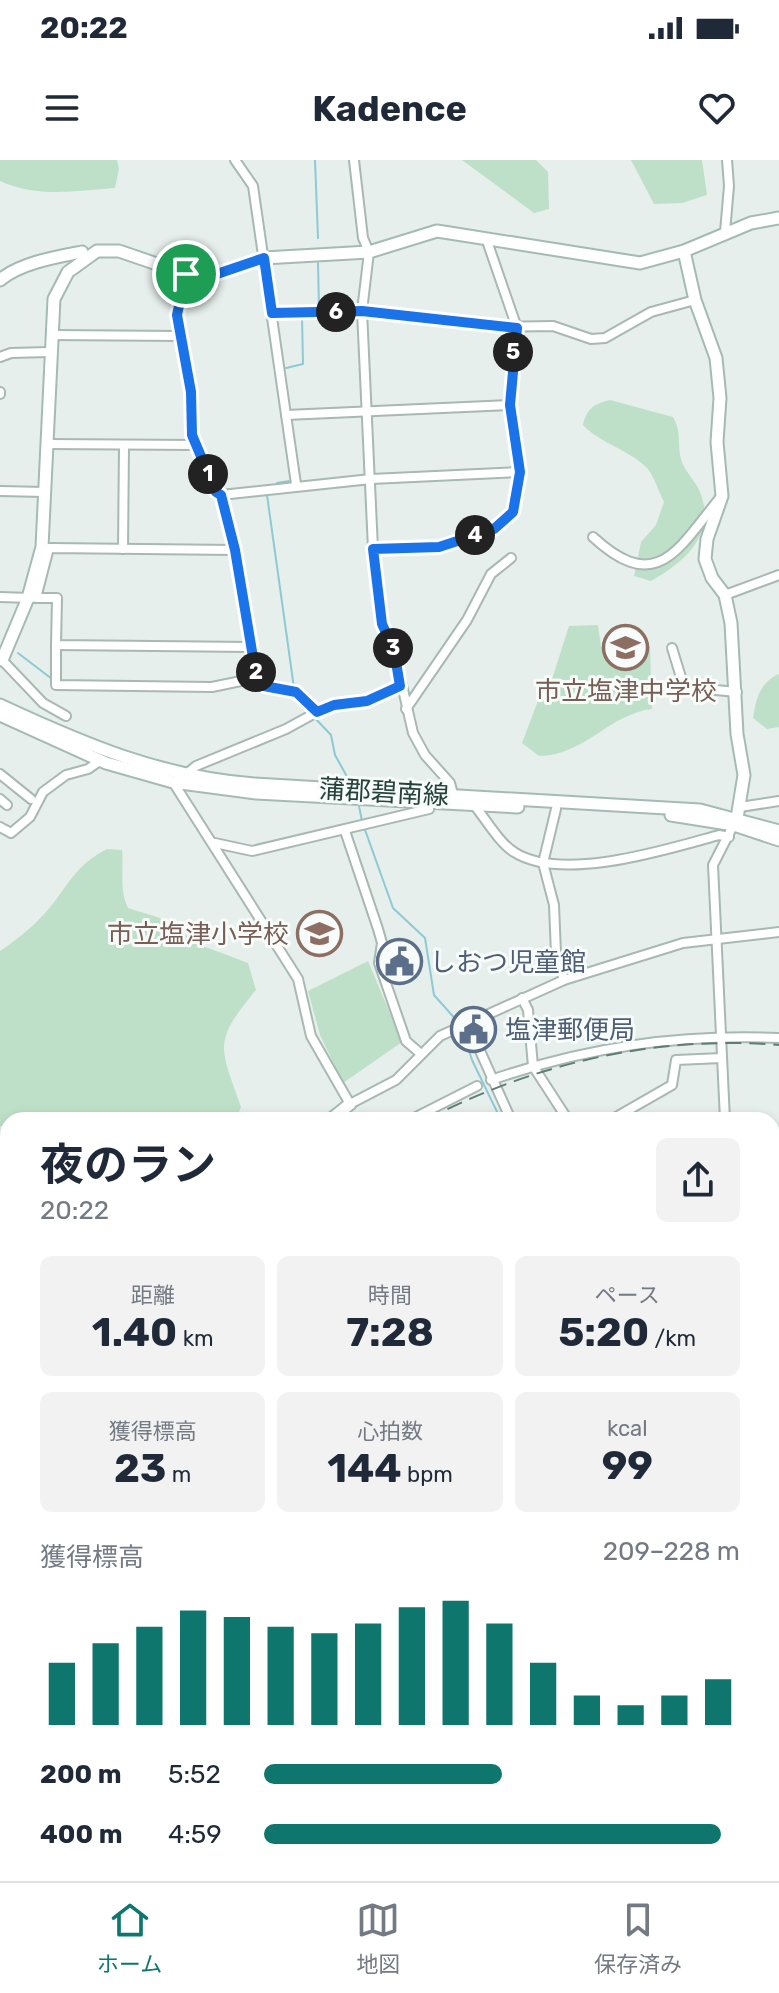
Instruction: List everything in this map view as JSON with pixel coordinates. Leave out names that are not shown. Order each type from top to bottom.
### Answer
[{"type":"street","points":[[235,160],[253,186],[296,484]]},
{"type":"street","points":[[354,160],[363,238],[369,252],[362,311],[373,549],[382,624],[394,650],[413,733],[425,755],[450,783],[454,800]]},
{"type":"street","points":[[725,232],[729,186],[727,160]]},
{"type":"street","points":[[32,598],[42,547],[49,352],[58,287],[68,272],[97,251],[119,251],[186,274],[208,277],[264,258],[369,252],[437,231],[640,263],[684,251],[725,232],[779,218]]},
{"type":"street","points":[[373,549],[439,547],[494,529],[513,512],[520,472],[510,405],[517,328],[486,237]]},
{"type":"street","points":[[684,251],[695,300],[716,358],[722,496],[707,539],[705,559],[712,578],[725,595],[737,692],[737,734],[744,775],[737,817],[713,865],[725,1112]]},
{"type":"street","points":[[0,280],[16,270],[51,259],[82,252],[84,258]]},
{"type":"street","points":[[186,274],[178,301],[180,336],[191,392],[192,435],[216,492],[221,495],[296,484],[520,472]]},
{"type":"street","points":[[272,313],[362,311],[517,328],[553,326],[591,339],[605,338],[651,312],[695,300]]},
{"type":"street","points":[[51,335],[180,336]]},
{"type":"street","points":[[0,357],[11,353],[49,352]]},
{"type":"street","points":[[286,415],[510,405]]},
{"type":"street","points":[[46,444],[197,445]]},
{"type":"street","points":[[123,549],[124,445]]},
{"type":"street","points":[[0,491],[45,492]]},
{"type":"street","points":[[221,495],[235,550],[256,678],[264,686],[296,692],[313,714]]},
{"type":"street","points":[[593,537],[626,564],[654,564],[675,553],[722,496]]},
{"type":"street","points":[[66,716],[43,703],[1,660],[32,598],[49,548],[235,550]]},
{"type":"street","points":[[406,709],[467,620],[491,574],[511,558]]},
{"type":"street","points":[[725,595],[779,575]]},
{"type":"street","points":[[0,597],[57,598],[56,685],[212,687],[256,678]]},
{"type":"street","points":[[56,645],[251,647]]},
{"type":"street","points":[[672,648],[684,687],[737,692]]},
{"type":"street","points":[[184,776],[196,766],[334,705],[367,701],[400,686]]},
{"type":"street","name":"蒲郡碧南線","points":[[0,705],[110,755],[184,776],[454,800],[688,809],[737,817],[779,831]]},
{"type":"street","name":"蒲郡碧南線","points":[[0,715],[101,760],[173,782],[256,793],[422,802],[454,800],[474,805],[701,818],[737,817],[779,840]]},
{"type":"street","points":[[0,827],[11,833],[30,817],[43,792],[66,775],[88,769],[101,760]]},
{"type":"street","points":[[0,774],[31,799]]},
{"type":"street","points":[[173,782],[215,843],[298,979],[311,1036],[350,1104]]},
{"type":"street","points":[[737,817],[779,801]]},
{"type":"street","points":[[215,843],[252,851],[429,809],[422,802]]},
{"type":"street","points":[[474,805],[513,852],[543,863],[591,862],[657,852],[719,835],[729,837]]},
{"type":"street","points":[[556,809],[543,863],[554,905],[556,953],[564,980]]},
{"type":"street","points":[[345,831],[382,943],[379,963],[406,1041],[421,1054]]},
{"type":"street","points":[[340,1112],[396,1080],[440,1036],[564,980],[683,943],[779,932]]},
{"type":"street","points":[[522,998],[528,1010],[533,1066],[563,1112]]},
{"type":"street","points":[[463,1026],[507,1112]]},
{"type":"street","points":[[491,1080],[591,1050],[657,1039],[722,1036],[779,1038]]},
{"type":"street","points":[[625,1112],[672,1085],[676,1060],[722,1058]]},
{"type":"street","points":[[426,1112],[477,1086]]},
{"type":"green space","points":[[0,160],[117,160],[119,169],[115,188],[71,192],[28,190],[0,181]]},
{"type":"green space","points":[[462,160],[536,160],[548,172],[549,209],[534,213]]},
{"type":"green space","points":[[631,160],[702,160],[707,195],[682,203],[654,204]]},
{"type":"green space","points":[[610,400],[673,417],[683,463],[698,488],[704,507],[701,534],[695,545],[675,565],[651,581],[634,576],[641,542],[656,525],[664,502],[647,468],[583,425],[592,408]]},
{"type":"green space","points":[[598,625],[601,647],[650,646],[652,709],[623,718],[570,749],[539,756],[522,743],[539,698],[547,695],[569,626]]},
{"type":"green space","points":[[779,674],[779,727],[767,729],[753,718],[756,704],[763,686]]},
{"type":"green space","points":[[107,849],[122,850],[123,887],[128,908],[160,918],[203,946],[248,963],[256,990],[232,1022],[224,1046],[228,1070],[241,1107],[239,1112],[0,1112],[0,951],[43,915],[72,878]]},
{"type":"green space","points":[[368,961],[402,1042],[343,1083],[320,1035],[308,991]]},
{"type":"waterway","points":[[315,160],[318,238]]},
{"type":"waterway","points":[[318,263],[319,308]]},
{"type":"waterway","points":[[286,368],[303,364],[302,317]]},
{"type":"waterway","points":[[277,483],[289,481]]},
{"type":"waterway","points":[[267,495],[294,688]]},
{"type":"waterway","points":[[18,653],[52,679]]},
{"type":"waterway","points":[[62,681],[213,683]]},
{"type":"waterway","points":[[250,687],[264,690]]},
{"type":"waterway","points":[[290,695],[308,712]]},
{"type":"waterway","points":[[313,716],[331,735],[335,755],[350,782]]},
{"type":"waterway","points":[[359,806],[362,821]]},
{"type":"waterway","points":[[364,827],[393,908],[425,938],[434,995],[458,1022]]},
{"type":"waterway","points":[[462,1028],[472,1060],[497,1112]]},
{"type":"railway","points":[[442,1112],[510,1083],[597,1057],[687,1044],[779,1045]]},
{"type":"place","name":"市立塩津中学校","points":[[626,648]]},
{"type":"place","name":"市立塩津小学校","points":[[320,934]]},
{"type":"place","name":"しおつ児童館","points":[[399,962]]},
{"type":"place","name":"塩津郵便局","points":[[474,1030]]},
{"type":"route","points":[[264,258],[272,313],[362,311],[517,328],[510,405],[520,472],[513,512],[494,529],[439,547],[373,549],[382,624],[394,650],[400,686],[367,701],[334,705],[317,712],[306,705],[296,692],[264,686],[257,681],[235,550],[221,495],[216,492],[192,435],[191,392],[177,315],[186,274],[208,277],[264,258]]}]
